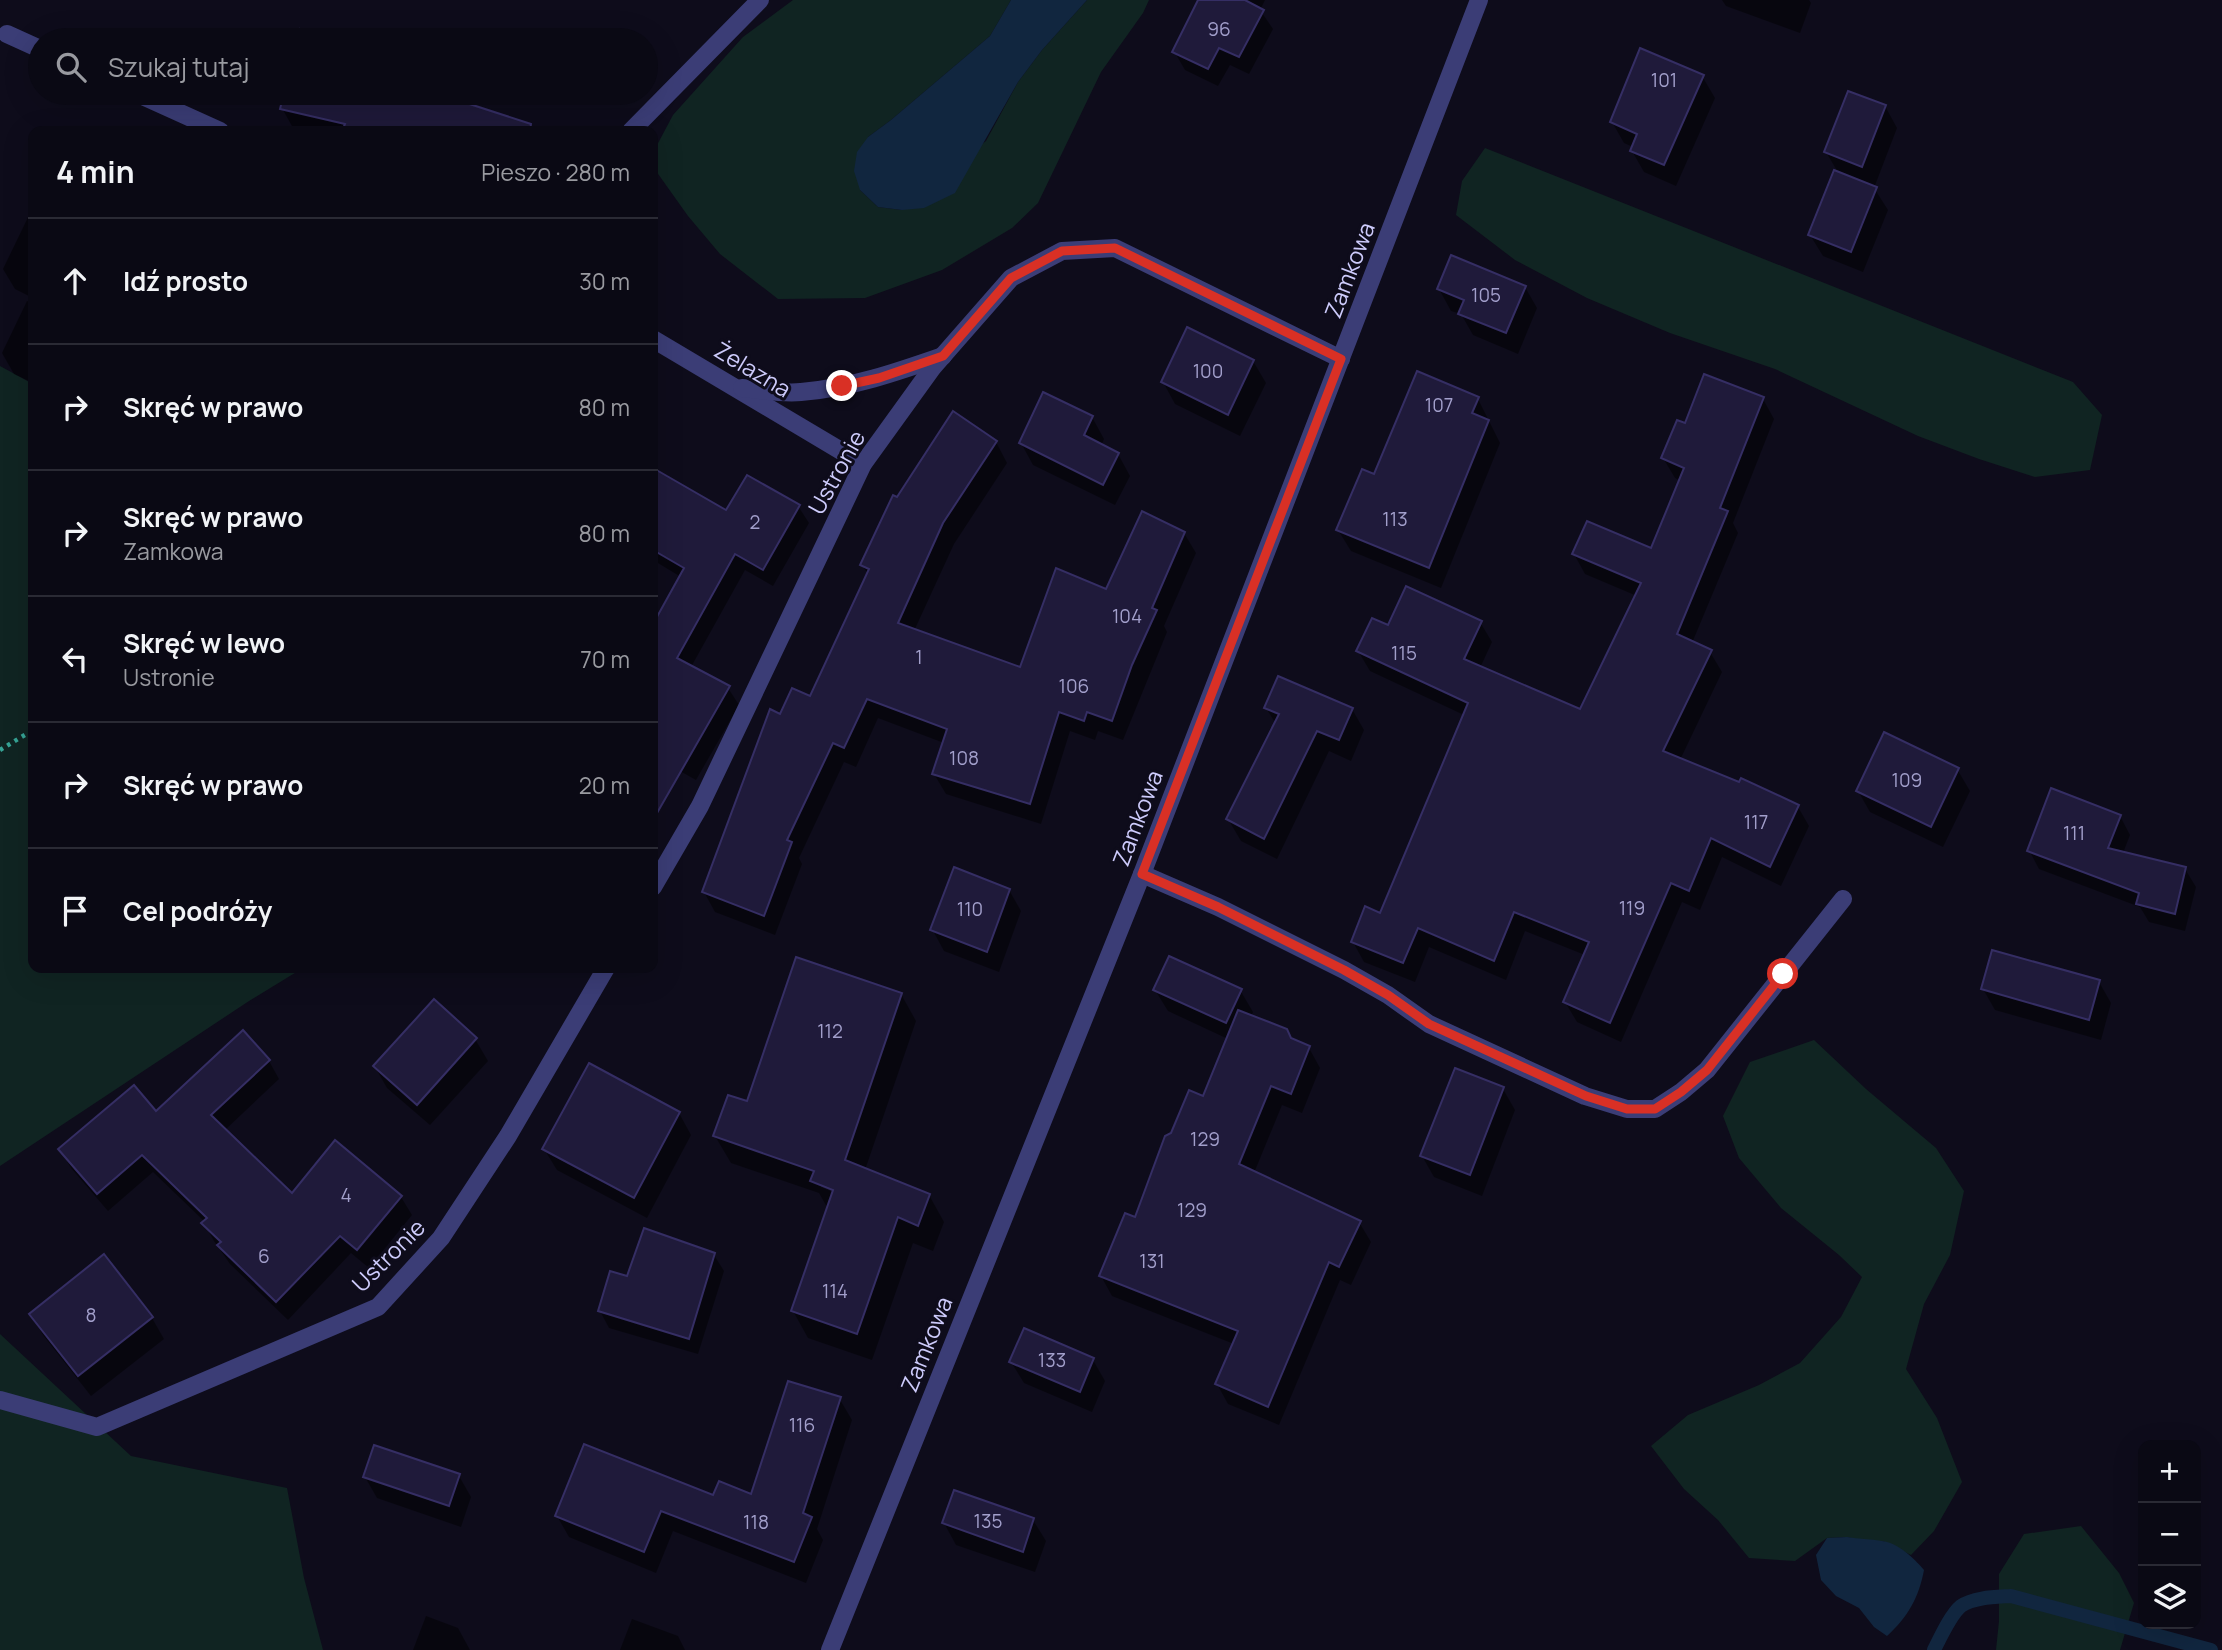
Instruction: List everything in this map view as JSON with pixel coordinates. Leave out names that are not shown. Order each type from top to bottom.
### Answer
[{"type":"street","points":[[658,104],[760,0]]},
{"type":"street","name":"Zamkowa","points":[[830,1650],[1142,874],[1479,0]]},
{"type":"street","points":[[7,34],[28,44]]},
{"type":"street","points":[[163,105],[209,126]]},
{"type":"street","points":[[636,126],[657,105]]},
{"type":"street","name":"Ustronie","points":[[658,878],[700,806],[863,464],[943,356],[1011,278],[1062,251],[1115,248],[1341,359]]},
{"type":"street","name":"Żelazna","points":[[658,342],[863,464]]},
{"type":"street","points":[[738,388],[799,393],[879,378],[943,356]]},
{"type":"street","points":[[1142,874],[1218,907],[1344,970],[1388,995],[1429,1024],[1586,1096],[1627,1109],[1655,1109],[1707,1070],[1843,899]]},
{"type":"street","name":"Ustronie","points":[[0,1400],[97,1427],[378,1307],[441,1238],[508,1136],[603,973]]},
{"type":"path","points":[[0,750],[28,733]]},
{"type":"green space","points":[[793,0],[1011,0],[990,36],[868,137],[860,190],[878,207],[902,210],[986,141],[1018,82],[1042,50],[1087,0],[1149,0],[1143,13],[1101,72],[1038,203],[1012,228],[942,270],[865,298],[778,299],[720,254],[658,174],[658,143],[673,115],[743,37]]},
{"type":"green space","points":[[1485,148],[2073,382],[2102,415],[2090,470],[2035,477],[1979,459],[1918,436],[1775,369],[1670,333],[1587,298],[1515,260],[1456,215],[1462,181]]},
{"type":"green space","points":[[0,366],[28,381],[28,973],[295,973],[0,1166]]},
{"type":"green space","points":[[1814,1040],[1866,1089],[1936,1148],[1964,1191],[1950,1255],[1924,1304],[1906,1369],[1937,1418],[1962,1482],[1934,1531],[1911,1555],[1883,1541],[1847,1537],[1827,1538],[1795,1561],[1749,1558],[1718,1520],[1684,1489],[1651,1446],[1688,1415],[1759,1385],[1800,1363],[1841,1317],[1862,1277],[1781,1208],[1739,1158],[1723,1116],[1750,1062]]},
{"type":"green space","points":[[0,1334],[131,1456],[287,1488],[304,1578],[323,1650],[0,1650]]},
{"type":"green space","points":[[2081,1526],[2119,1573],[2134,1603],[2120,1650],[1996,1650],[1999,1574],[2024,1534]]},
{"type":"water","points":[[1011,0],[1087,0],[1042,50],[1018,82],[955,193],[924,208],[902,210],[878,207],[860,190],[854,171],[857,152],[868,137],[990,36]]},
{"type":"water","points":[[1847,1537],[1894,1545],[1924,1570],[1912,1606],[1887,1636],[1874,1627],[1859,1608],[1836,1596],[1821,1580],[1816,1555],[1827,1538]]},
{"type":"building","points":[[1198,0],[1245,0],[1264,10],[1239,57],[1219,48],[1208,69],[1172,52]]},
{"type":"building","points":[[1640,48],[1704,75],[1664,165],[1630,151],[1637,134],[1610,122]]},
{"type":"building","points":[[1848,91],[1886,105],[1862,167],[1824,152]]},
{"type":"building","points":[[281,105],[473,105],[531,124],[344,126],[345,124],[280,109]]},
{"type":"building","points":[[1834,170],[1877,187],[1851,252],[1808,235]]},
{"type":"building","points":[[1451,255],[1526,286],[1506,333],[1458,314],[1464,300],[1437,289]]},
{"type":"building","points":[[1187,327],[1254,360],[1228,415],[1161,382]]},
{"type":"building","points":[[1417,371],[1479,397],[1472,413],[1489,420],[1429,568],[1336,530],[1362,469],[1374,474]]},
{"type":"building","points":[[1704,374],[1764,397],[1720,508],[1728,511],[1677,634],[1712,650],[1663,751],[1739,782],[1741,778],[1799,805],[1770,867],[1711,838],[1689,891],[1671,883],[1610,1023],[1563,1002],[1589,942],[1514,912],[1494,961],[1418,928],[1403,963],[1351,942],[1365,906],[1380,913],[1468,703],[1356,651],[1372,618],[1388,625],[1406,586],[1482,621],[1464,659],[1580,709],[1641,583],[1572,554],[1587,521],[1651,548],[1684,468],[1661,458],[1677,420],[1685,423]]},
{"type":"building","points":[[1043,392],[1093,416],[1084,435],[1119,453],[1103,485],[1019,443]]},
{"type":"building","points":[[953,411],[997,441],[943,523],[898,623],[1020,667],[1056,568],[1106,589],[1142,511],[1185,532],[1152,608],[1157,610],[1132,665],[1112,721],[1087,712],[1084,721],[1059,712],[1030,804],[932,774],[947,729],[867,699],[844,748],[833,743],[787,840],[792,842],[764,916],[702,892],[770,709],[780,714],[792,688],[810,696],[869,569],[860,565],[893,495],[897,497]]},
{"type":"building","points":[[658,471],[726,510],[747,475],[800,505],[763,570],[735,554],[677,658],[730,686],[658,811],[658,615],[684,568],[658,553]]},
{"type":"building","points":[[1278,676],[1353,708],[1339,740],[1317,731],[1264,839],[1226,819],[1279,714],[1264,708]]},
{"type":"building","points":[[1884,732],[1959,768],[1931,827],[1856,791]]},
{"type":"building","points":[[2051,788],[2121,815],[2108,848],[2186,867],[2175,914],[2136,904],[2139,893],[2027,851]]},
{"type":"building","points":[[954,867],[1010,889],[987,952],[930,930]]},
{"type":"building","points":[[1992,950],[2100,980],[2089,1020],[1981,989]]},
{"type":"building","points":[[1169,956],[1242,989],[1226,1023],[1153,990]]},
{"type":"building","points":[[796,957],[902,993],[845,1160],[930,1194],[918,1226],[898,1217],[857,1334],[791,1311],[833,1190],[810,1181],[814,1171],[713,1136],[728,1095],[747,1101]]},
{"type":"building","points":[[434,999],[477,1038],[417,1105],[373,1066]]},
{"type":"building","points":[[1238,1010],[1287,1029],[1291,1038],[1310,1046],[1291,1094],[1271,1086],[1239,1164],[1361,1221],[1339,1267],[1329,1262],[1268,1407],[1215,1384],[1238,1331],[1099,1276],[1125,1213],[1135,1217],[1165,1136],[1171,1133],[1189,1090],[1203,1096]]},
{"type":"building","points":[[243,1030],[270,1060],[211,1115],[292,1193],[335,1140],[402,1196],[357,1250],[340,1236],[276,1302],[217,1245],[221,1242],[201,1223],[207,1218],[142,1155],[97,1194],[58,1149],[134,1085],[156,1111]]},
{"type":"building","points":[[589,1063],[680,1112],[634,1198],[542,1149]]},
{"type":"building","points":[[1455,1068],[1504,1087],[1470,1175],[1420,1156]]},
{"type":"building","points":[[644,1228],[715,1253],[689,1339],[598,1311],[610,1271],[627,1276]]},
{"type":"building","points":[[104,1254],[153,1317],[78,1376],[29,1314]]},
{"type":"building","points":[[1024,1328],[1094,1358],[1080,1392],[1009,1362]]},
{"type":"building","points":[[788,1381],[841,1397],[803,1513],[812,1517],[794,1562],[661,1511],[644,1552],[555,1516],[584,1444],[713,1495],[719,1481],[751,1494]]},
{"type":"building","points":[[374,1445],[460,1474],[449,1506],[363,1477]]},
{"type":"building","points":[[954,1490],[1034,1518],[1023,1552],[942,1523]]},
{"type":"waterway","points":[[1934,1650],[1961,1606],[1979,1599],[2011,1596],[2211,1650]]},
{"type":"route","points":[[842,386],[879,378],[943,356],[1011,278],[1062,251],[1115,248],[1341,359],[1142,874],[1218,907],[1344,970],[1388,995],[1429,1024],[1586,1096],[1627,1109],[1655,1109],[1707,1070],[1783,974]]}]
